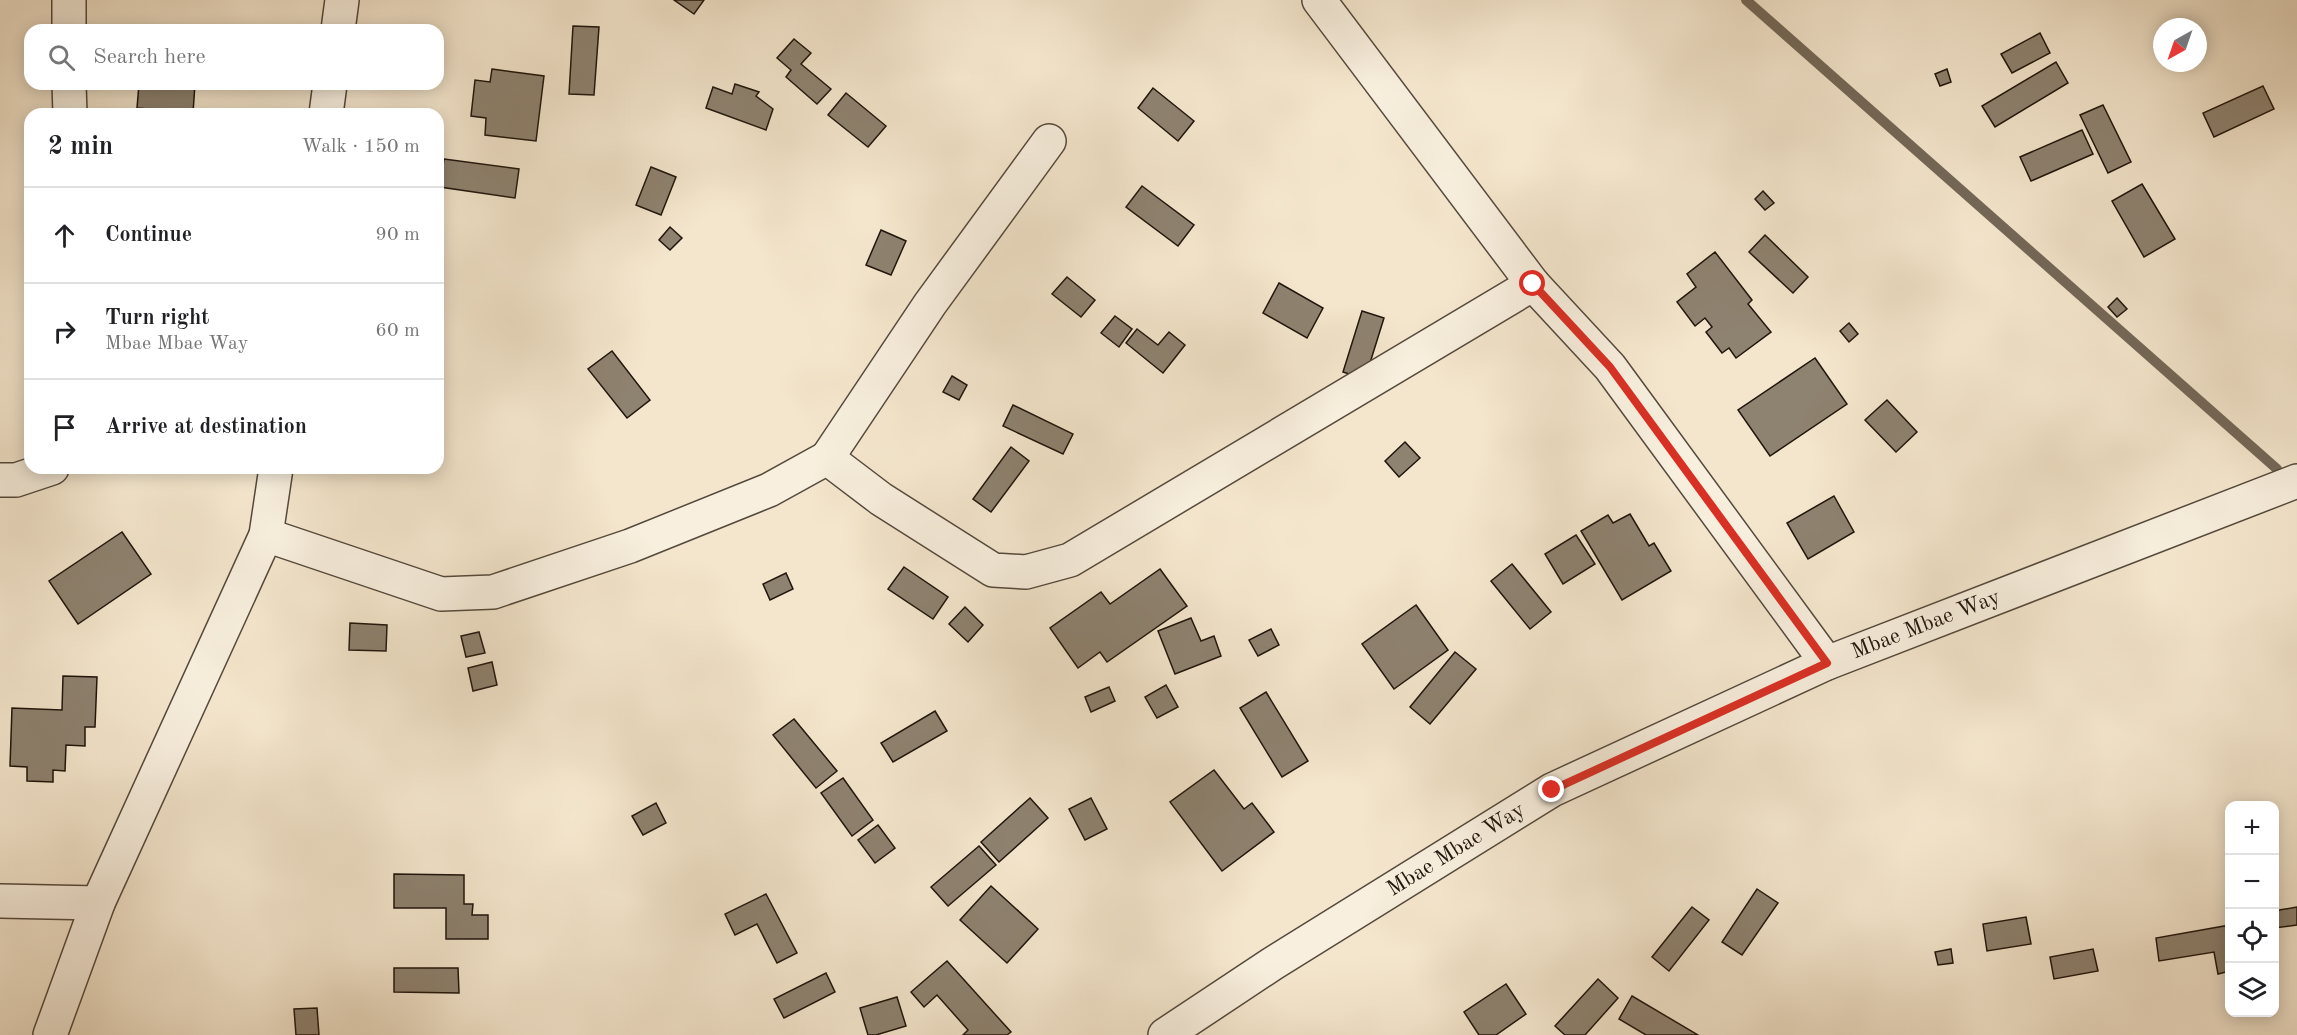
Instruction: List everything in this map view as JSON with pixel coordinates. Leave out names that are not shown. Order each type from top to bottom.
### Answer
[{"type":"street","points":[[69,0],[69,24]]},
{"type":"street","points":[[339,24],[342,0]]},
{"type":"street","points":[[1319,0],[1533,284],[1610,367],[1827,663]]},
{"type":"street","points":[[69,90],[70,108]]},
{"type":"street","points":[[327,108],[329,90]]},
{"type":"street","points":[[267,535],[441,594],[493,592],[630,546],[769,490],[827,458],[930,304],[1049,141]]},
{"type":"street","points":[[827,458],[881,500],[993,570],[1026,572],[1070,560],[1533,284]]},
{"type":"street","points":[[0,480],[16,480],[34,474]]},
{"type":"street","points":[[50,1035],[98,903],[267,535],[275,474]]},
{"type":"street","name":"Mbae Mbae Way","points":[[1166,1035],[1272,964],[1552,790],[1827,663],[2297,481]]},
{"type":"street","points":[[0,901],[98,903]]},
{"type":"building","points":[[674,0],[704,0],[694,14]]},
{"type":"building","points":[[573,26],[599,27],[594,95],[569,94]]},
{"type":"building","points":[[2040,33],[2050,53],[2012,73],[2001,54]]},
{"type":"building","points":[[794,39],[811,53],[801,64],[831,89],[817,104],[786,77],[791,70],[777,58]]},
{"type":"building","points":[[2056,62],[2068,83],[1995,127],[1982,106]]},
{"type":"building","points":[[492,69],[544,76],[536,141],[485,135],[486,118],[471,116],[475,80],[490,82]]},
{"type":"building","points":[[1947,69],[1951,82],[1940,86],[1935,74]]},
{"type":"building","points":[[735,84],[759,92],[756,96],[773,109],[766,130],[706,108],[713,87],[732,94]]},
{"type":"building","points":[[2263,86],[2274,109],[2214,137],[2203,113]]},
{"type":"building","points":[[1153,88],[1194,121],[1178,141],[1138,108]]},
{"type":"building","points":[[138,90],[195,90],[193,108],[137,108]]},
{"type":"building","points":[[846,93],[886,126],[868,147],[828,115]]},
{"type":"building","points":[[2103,105],[2131,162],[2108,173],[2080,115]]},
{"type":"building","points":[[2082,130],[2093,154],[2031,181],[2020,157]]},
{"type":"building","points":[[444,159],[519,169],[515,198],[444,188]]},
{"type":"building","points":[[651,167],[676,177],[661,215],[636,205]]},
{"type":"building","points":[[2142,184],[2175,239],[2144,257],[2112,201]]},
{"type":"building","points":[[1142,186],[1194,225],[1178,246],[1126,207]]},
{"type":"building","points":[[1763,191],[1774,203],[1765,210],[1755,199]]},
{"type":"building","points":[[670,227],[682,238],[670,250],[659,240]]},
{"type":"building","points":[[881,230],[906,241],[891,275],[866,265]]},
{"type":"building","points":[[1765,235],[1808,277],[1793,293],[1749,252]]},
{"type":"building","points":[[1715,252],[1752,300],[1748,304],[1771,332],[1736,358],[1729,348],[1722,353],[1706,332],[1712,327],[1705,318],[1695,326],[1677,302],[1696,287],[1687,274]]},
{"type":"building","points":[[1067,277],[1095,300],[1081,317],[1052,294]]},
{"type":"building","points":[[1279,283],[1323,308],[1307,338],[1263,313]]},
{"type":"building","points":[[2117,298],[2127,309],[2117,317],[2108,307]]},
{"type":"building","points":[[1362,311],[1384,318],[1365,379],[1343,372]]},
{"type":"building","points":[[1115,316],[1132,329],[1119,347],[1101,333]]},
{"type":"building","points":[[1849,323],[1858,334],[1849,342],[1840,331]]},
{"type":"building","points":[[1137,329],[1158,345],[1169,332],[1185,345],[1163,373],[1126,343]]},
{"type":"building","points":[[612,351],[650,400],[627,418],[588,369]]},
{"type":"building","points":[[1815,358],[1847,404],[1770,456],[1738,410]]},
{"type":"building","points":[[952,376],[967,385],[959,400],[943,392]]},
{"type":"building","points":[[1887,400],[1917,432],[1896,452],[1865,420]]},
{"type":"building","points":[[1013,405],[1073,434],[1063,454],[1003,426]]},
{"type":"building","points":[[1405,442],[1420,458],[1399,477],[1385,461]]},
{"type":"building","points":[[1011,447],[1029,461],[991,512],[973,499]]},
{"type":"building","points":[[1834,496],[1854,532],[1808,559],[1787,523]]},
{"type":"building","points":[[1630,514],[1649,546],[1654,543],[1671,571],[1622,600],[1581,531],[1608,515],[1613,523]]},
{"type":"building","points":[[122,532],[151,574],[78,624],[49,581]]},
{"type":"building","points":[[1576,535],[1595,564],[1563,584],[1545,554]]},
{"type":"building","points":[[1512,564],[1551,612],[1530,629],[1491,581]]},
{"type":"building","points":[[904,567],[948,597],[933,619],[888,589]]},
{"type":"building","points":[[1160,569],[1187,606],[1107,662],[1100,652],[1078,668],[1050,628],[1101,592],[1110,604]]},
{"type":"building","points":[[786,573],[793,589],[770,600],[763,584]]},
{"type":"building","points":[[1416,605],[1448,650],[1394,689],[1362,644]]},
{"type":"building","points":[[965,607],[983,625],[968,642],[949,624]]},
{"type":"building","points":[[1191,618],[1201,641],[1214,636],[1221,656],[1175,674],[1158,631]]},
{"type":"building","points":[[350,623],[387,625],[386,651],[349,650]]},
{"type":"building","points":[[1271,629],[1279,645],[1258,656],[1249,640]]},
{"type":"building","points":[[479,632],[485,653],[466,657],[461,636]]},
{"type":"building","points":[[1455,652],[1476,669],[1430,724],[1410,707]]},
{"type":"building","points":[[492,662],[497,685],[473,691],[468,668]]},
{"type":"building","points":[[63,676],[97,677],[95,727],[85,727],[85,746],[66,745],[65,771],[53,770],[53,782],[27,781],[27,767],[10,766],[12,708],[62,710]]},
{"type":"building","points":[[1166,685],[1178,707],[1157,718],[1145,697]]},
{"type":"building","points":[[1109,687],[1115,701],[1091,712],[1085,697]]},
{"type":"building","points":[[1266,692],[1308,761],[1282,777],[1240,708]]},
{"type":"building","points":[[935,711],[947,731],[893,762],[881,743]]},
{"type":"building","points":[[794,719],[837,771],[816,788],[773,735]]},
{"type":"building","points":[[1214,770],[1244,809],[1252,803],[1274,832],[1222,871],[1170,802]]},
{"type":"building","points":[[843,778],[873,820],[852,836],[821,793]]},
{"type":"building","points":[[1030,798],[1048,818],[999,862],[981,842]]},
{"type":"building","points":[[1091,798],[1107,829],[1085,840],[1069,809]]},
{"type":"building","points":[[656,803],[666,823],[643,835],[632,816]]},
{"type":"building","points":[[878,825],[895,848],[875,863],[858,840]]},
{"type":"building","points":[[979,846],[996,865],[948,906],[931,887]]},
{"type":"building","points":[[394,874],[464,875],[464,904],[473,904],[472,915],[488,915],[488,939],[446,939],[446,908],[394,908]]},
{"type":"building","points":[[991,886],[1038,929],[1007,963],[960,920]]},
{"type":"building","points":[[1757,889],[1778,903],[1742,955],[1722,942]]},
{"type":"building","points":[[766,894],[797,953],[777,963],[757,924],[735,935],[725,914]]},
{"type":"building","points":[[1692,907],[1709,920],[1669,971],[1652,957]]},
{"type":"building","points":[[2297,907],[2297,925],[2279,927],[2279,910]]},
{"type":"building","points":[[2026,917],[2031,944],[1987,951],[1983,924]]},
{"type":"building","points":[[2225,926],[2225,972],[2218,974],[2214,952],[2159,961],[2156,938]]},
{"type":"building","points":[[1951,949],[1953,963],[1938,965],[1935,952]]},
{"type":"building","points":[[2093,949],[2098,971],[2054,979],[2050,957]]},
{"type":"building","points":[[947,961],[1011,1032],[1007,1035],[963,1035],[968,1030],[937,995],[924,1007],[911,992]]},
{"type":"building","points":[[394,968],[458,968],[459,993],[394,992]]},
{"type":"building","points":[[826,973],[835,992],[784,1018],[774,999]]},
{"type":"building","points":[[1598,979],[1618,998],[1585,1035],[1565,1035],[1555,1026]]},
{"type":"building","points":[[1506,984],[1526,1014],[1496,1035],[1479,1035],[1464,1012]]},
{"type":"building","points":[[1632,996],[1698,1035],[1646,1035],[1619,1019]]},
{"type":"building","points":[[897,997],[906,1026],[876,1035],[868,1035],[860,1008]]},
{"type":"building","points":[[317,1008],[319,1035],[296,1035],[294,1009]]},
{"type":"waterway","points":[[1746,0],[2277,469]]},
{"type":"route","points":[[1533,284],[1610,367],[1827,663],[1552,790]]}]
